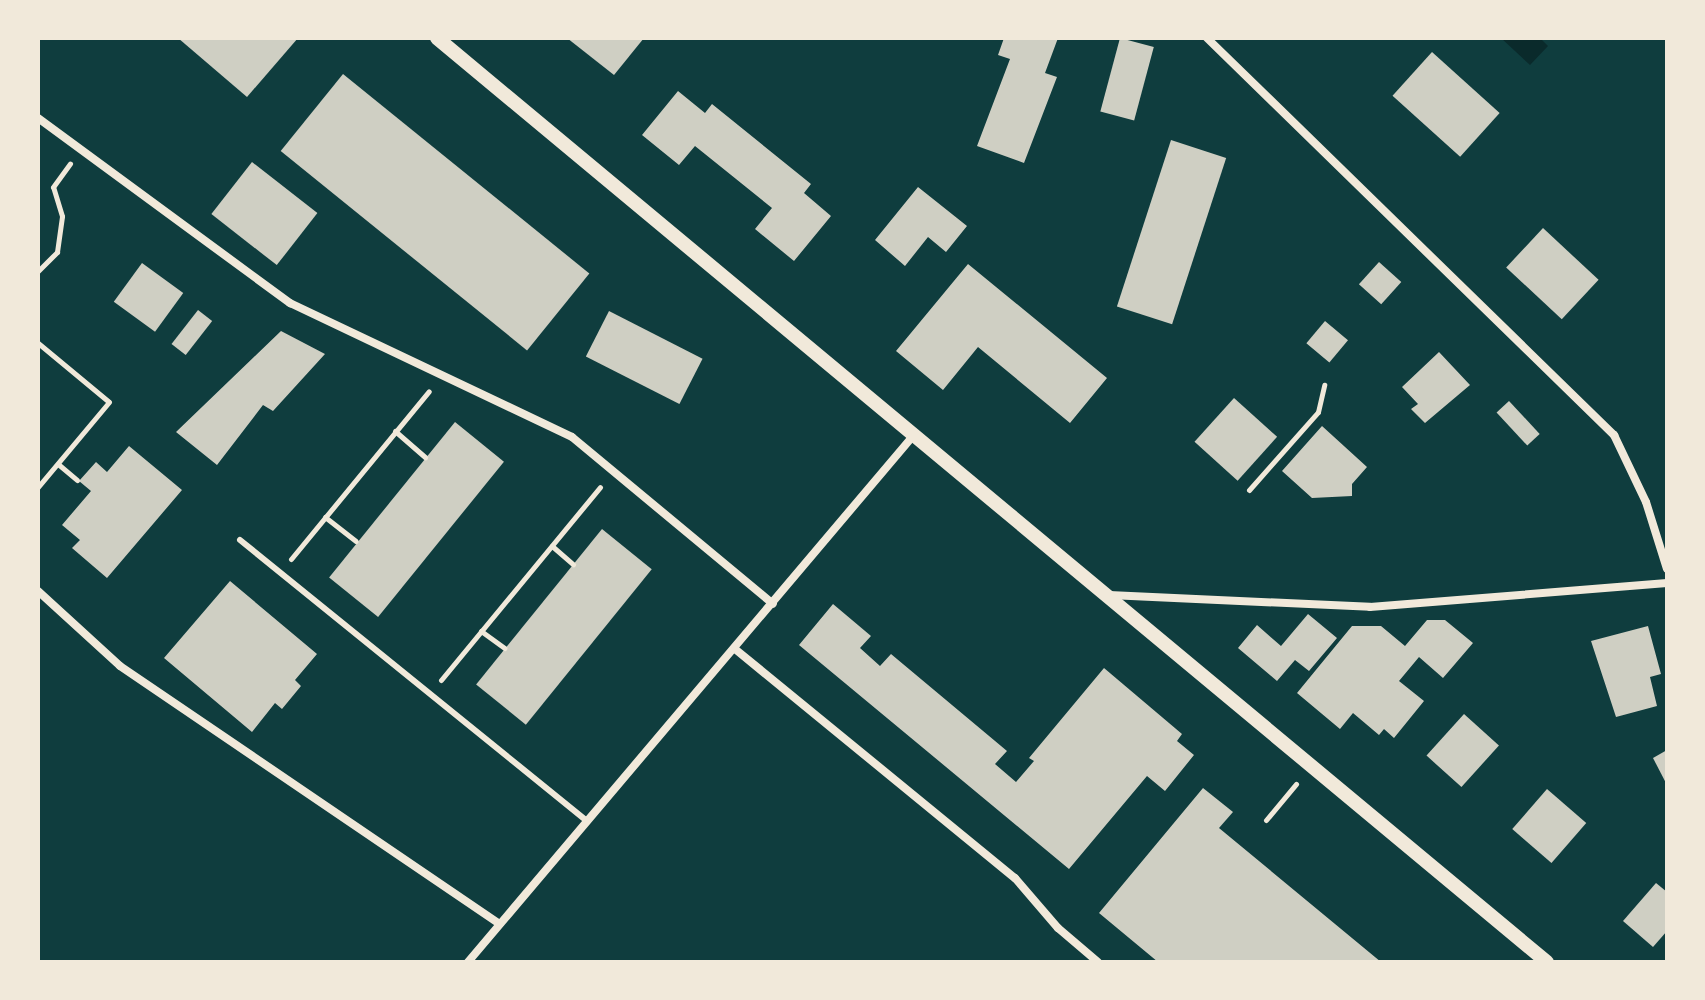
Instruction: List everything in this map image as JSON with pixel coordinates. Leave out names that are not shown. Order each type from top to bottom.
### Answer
[{"type":"street","points":[[437,38],[1547,962]]},
{"type":"street","points":[[1207,38],[1614,435],[1646,502],[1667,569]]},
{"type":"street","points":[[38,118],[290,303],[572,437],[773,604]]},
{"type":"street","points":[[468,962],[913,436]]},
{"type":"street","points":[[1105,594],[1370,607],[1667,583]]},
{"type":"street","points":[[38,591],[120,666],[500,924]]},
{"type":"street","points":[[735,649],[1015,878],[1058,928],[1098,962]]},
{"type":"lane","points":[[240,540],[587,821]]},
{"type":"path","points":[[38,271],[57,252],[62,216],[53,187],[79,151]]},
{"type":"path","points":[[38,343],[109,402],[38,487]]},
{"type":"path","points":[[1249,490],[1318,412],[1324,385]]},
{"type":"path","points":[[308,537],[417,405]]},
{"type":"path","points":[[395,431],[425,457]]},
{"type":"path","points":[[58,464],[77,480]]},
{"type":"path","points":[[457,661],[600,487]]},
{"type":"path","points":[[325,517],[356,541]]},
{"type":"path","points":[[552,546],[573,564]]},
{"type":"path","points":[[481,631],[504,648]]},
{"type":"path","points":[[1266,820],[1296,784]]},
{"type":"water","points":[[1501,38],[1540,38],[1548,46],[1530,65]]},
{"type":"building","points":[[178,38],[298,38],[247,97]]},
{"type":"building","points":[[567,38],[644,38],[614,75]]},
{"type":"building","points":[[1004,38],[1058,38],[1045,73],[1057,77],[1024,163],[977,146],[1010,59],[998,55]]},
{"type":"building","points":[[1120,38],[1154,47],[1134,120],[1100,111]]},
{"type":"building","points":[[1432,52],[1500,113],[1460,157],[1393,96]]},
{"type":"building","points":[[343,74],[589,273],[527,350],[281,151]]},
{"type":"building","points":[[678,91],[705,113],[712,104],[811,184],[804,193],[831,216],[794,261],[755,229],[772,208],[695,146],[679,165],[642,135]]},
{"type":"building","points":[[1171,140],[1226,158],[1172,324],[1117,306]]},
{"type":"building","points":[[252,162],[317,213],[277,265],[211,214]]},
{"type":"building","points":[[918,187],[967,226],[946,252],[928,237],[905,266],[875,240]]},
{"type":"building","points":[[1543,228],[1599,280],[1562,319],[1506,267]]},
{"type":"building","points":[[1379,262],[1401,282],[1381,304],[1359,284]]},
{"type":"building","points":[[142,263],[183,293],[155,332],[114,302]]},
{"type":"building","points":[[968,264],[1107,378],[1070,423],[978,347],[943,390],[896,351]]},
{"type":"building","points":[[198,310],[212,321],[186,355],[172,344]]},
{"type":"building","points":[[609,311],[703,359],[679,404],[586,356]]},
{"type":"building","points":[[1325,321],[1348,340],[1329,362],[1306,343]]},
{"type":"building","points":[[281,331],[325,354],[273,411],[263,405],[217,465],[176,432]]},
{"type":"building","points":[[1439,352],[1470,385],[1425,423],[1411,409],[1418,404],[1402,387]]},
{"type":"building","points":[[1234,398],[1277,437],[1238,481],[1195,442]]},
{"type":"building","points":[[1509,401],[1540,434],[1527,446],[1497,413]]},
{"type":"building","points":[[455,422],[504,462],[378,617],[329,577]]},
{"type":"building","points":[[1322,426],[1367,467],[1352,484],[1352,496],[1312,498],[1282,471]]},
{"type":"building","points":[[129,446],[182,490],[107,578],[72,548],[80,540],[62,525],[91,491],[79,481],[96,462],[107,472]]},
{"type":"building","points":[[602,529],[652,569],[526,725],[476,684]]},
{"type":"building","points":[[230,581],[317,654],[295,680],[301,686],[282,709],[275,703],[252,732],[164,658]]},
{"type":"building","points":[[833,604],[871,636],[860,648],[880,666],[891,654],[1007,751],[995,764],[1016,782],[1034,761],[1029,758],[1104,668],[1182,734],[1177,741],[1194,755],[1165,791],[1147,776],[1069,869],[799,645]]},
{"type":"building","points":[[1308,614],[1337,638],[1309,671],[1295,660],[1277,681],[1238,648],[1257,625],[1281,646]]},
{"type":"building","points":[[1427,620],[1445,620],[1473,643],[1443,678],[1419,657],[1399,681],[1424,701],[1394,738],[1384,729],[1379,735],[1353,713],[1340,729],[1297,693],[1352,626],[1381,626],[1405,646]]},
{"type":"building","points":[[1648,626],[1661,674],[1650,677],[1657,706],[1616,717],[1591,641]]},
{"type":"building","points":[[1464,714],[1499,745],[1461,787],[1427,756]]},
{"type":"building","points":[[1667,750],[1667,785],[1653,758]]},
{"type":"building","points":[[1203,788],[1233,812],[1219,828],[1381,962],[1158,962],[1099,913]]},
{"type":"building","points":[[1547,789],[1586,823],[1551,863],[1512,829]]},
{"type":"building","points":[[1656,883],[1667,892],[1667,931],[1653,947],[1623,921]]}]
